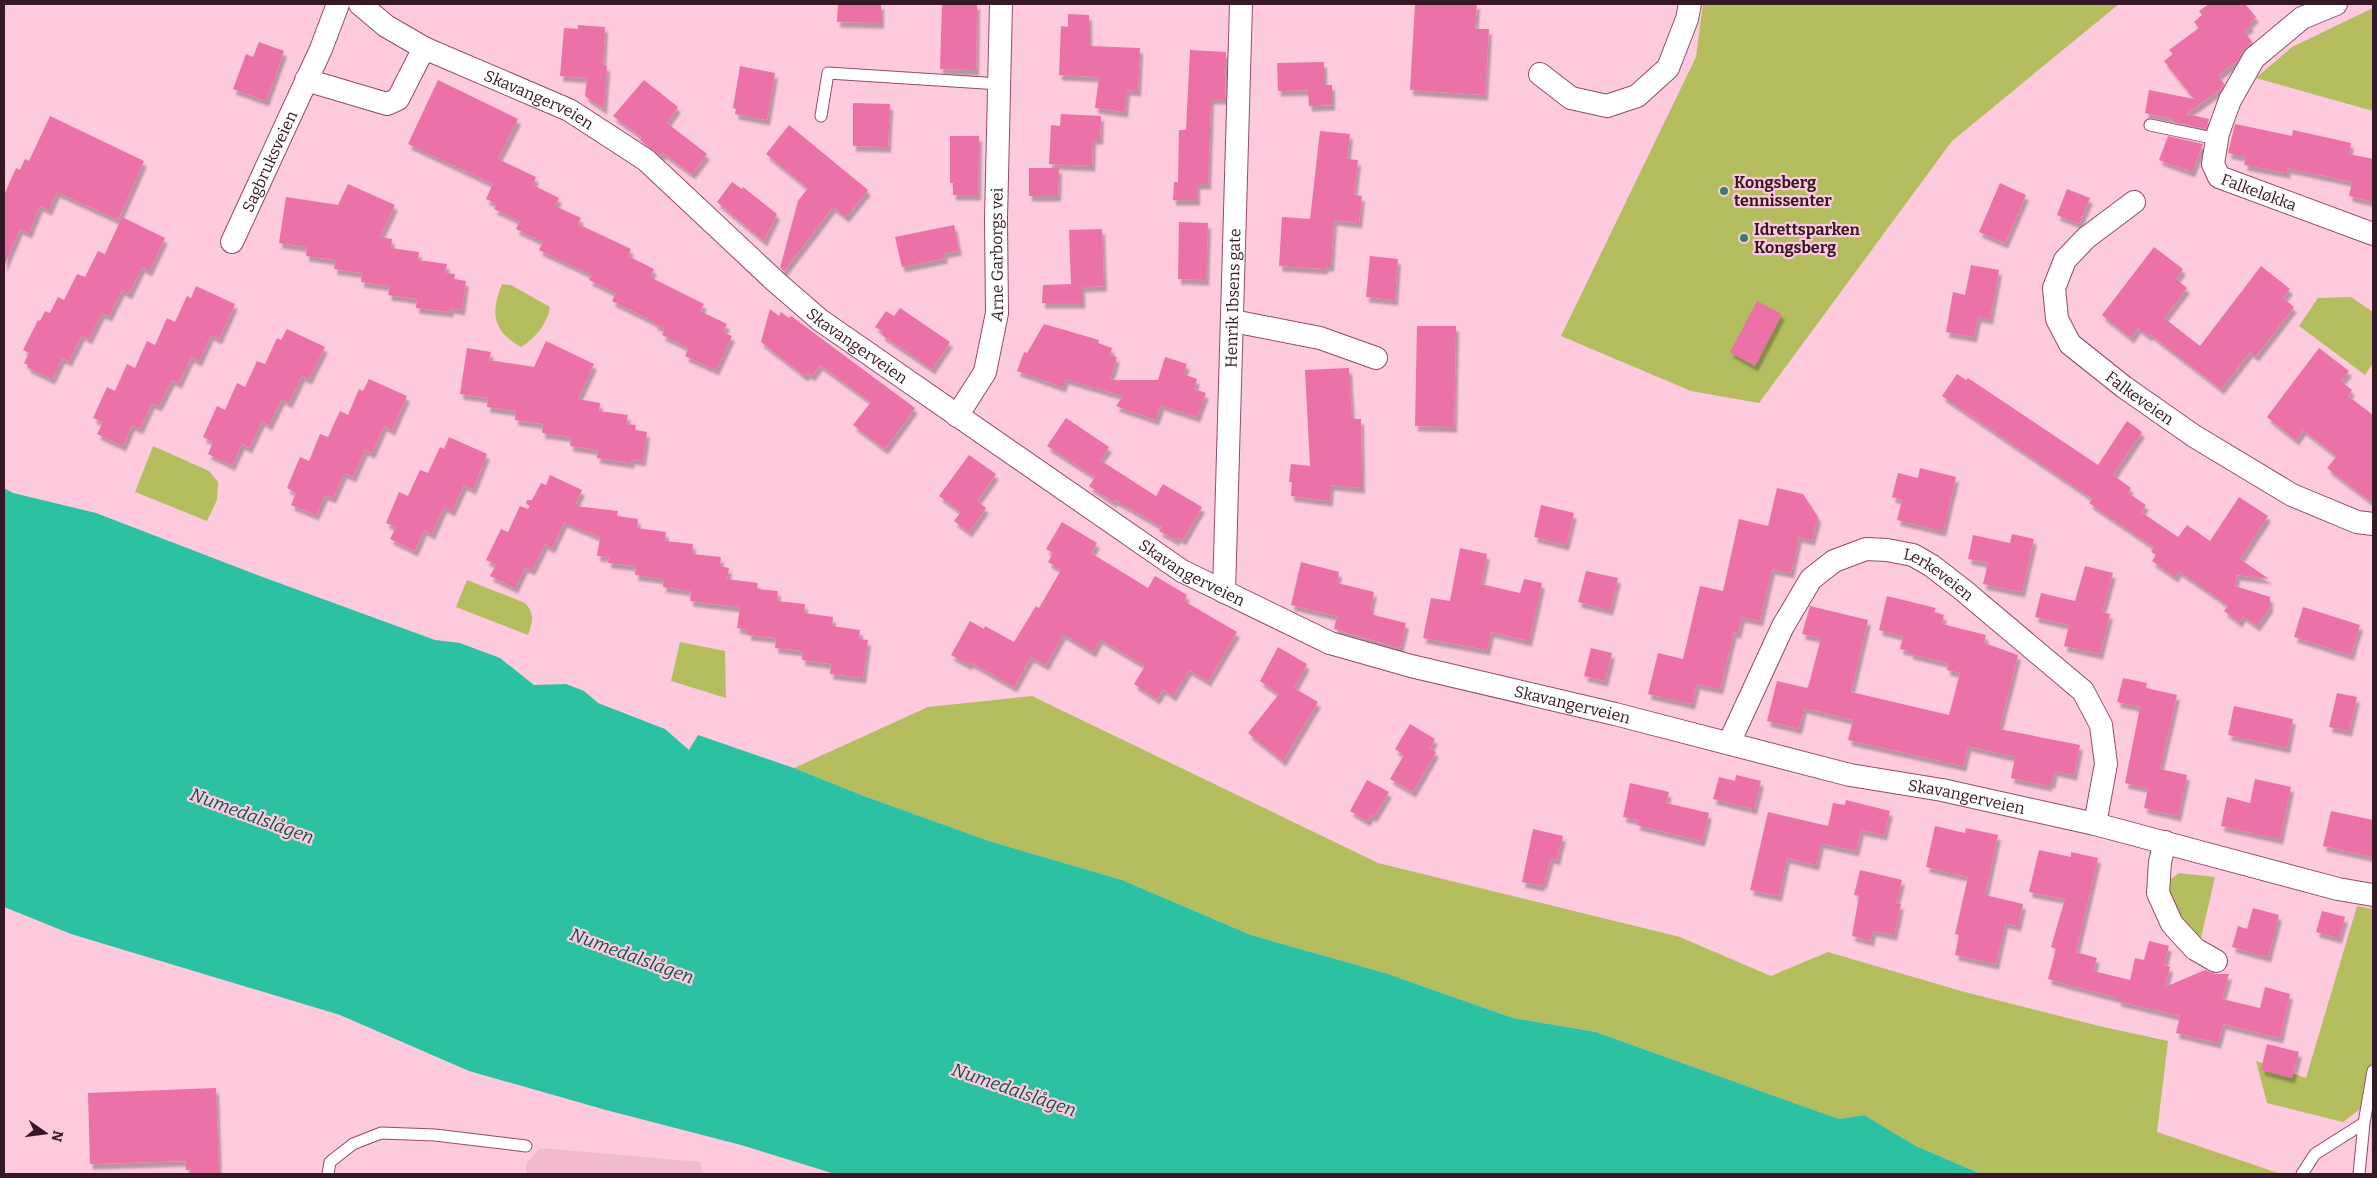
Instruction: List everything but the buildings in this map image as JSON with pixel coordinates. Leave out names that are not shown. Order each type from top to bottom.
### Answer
[{"type":"street","name":"Sagbruksveien","points":[[232,242],[321,49],[338,4]]},
{"type":"street","name":"Skavangerveien","points":[[360,4],[386,26],[424,48],[569,110],[646,160],[767,274],[820,320],[1182,571],[1330,643],[1411,666],[1729,743],[1850,775],[1942,790],[2094,824],[2338,889],[2373,896]]},
{"type":"street","name":"Arne Garborgs vei","points":[[958,416],[985,372],[997,313],[996,219],[1001,4]]},
{"type":"street","name":"Henrik Ibsens gate","points":[[1224,592],[1241,4]]},
{"type":"street","points":[[1540,74],[1571,98],[1607,106],[1637,96],[1668,68],[1687,19],[1690,4]]},
{"type":"street","name":"Falkeløkka","points":[[2336,4],[2302,18],[2254,58],[2230,100],[2217,140],[2213,164],[2219,177],[2373,234]]},
{"type":"street","points":[[306,80],[387,104],[398,99],[424,48]]},
{"type":"street","name":"Falkeveien","points":[[2134,202],[2086,238],[2066,260],[2054,288],[2058,319],[2070,344],[2124,387],[2194,436],[2292,495],[2357,522],[2373,524]]},
{"type":"street","points":[[1233,321],[1320,338],[1376,358]]},
{"type":"street","name":"Lerkeveien","points":[[1729,743],[1783,626],[1811,579],[1834,561],[1866,549],[1887,550],[1913,556],[1932,566],[2083,691],[2100,724],[2106,764],[2094,824]]},
{"type":"street","points":[[2165,842],[2160,862],[2158,893],[2172,924],[2195,949],[2216,961]]},
{"type":"lane","points":[[821,116],[828,73],[1000,84]]},
{"type":"lane","points":[[2150,125],[2217,140]]},
{"type":"lane","points":[[2359,1174],[2364,1123],[2373,1071]]},
{"type":"lane","points":[[2302,1174],[2315,1154],[2364,1123]]},
{"type":"lane","points":[[328,1174],[330,1162],[353,1144],[381,1133],[435,1135],[526,1146]]},
{"type":"shaded area","name":"Idrettsparken Kongsberg","points":[[1703,4],[2119,4],[1952,141],[1759,403],[1691,391],[1561,336],[1696,57]]},
{"type":"shaded area","points":[[2373,8],[2373,111],[2256,78],[2292,47]]},
{"type":"shaded area","points":[[502,284],[511,285],[550,307],[540,330],[521,347],[505,335],[496,321],[496,304]]},
{"type":"shaded area","points":[[2351,297],[2373,312],[2373,363],[2365,375],[2299,326],[2318,298]]},
{"type":"shaded area","points":[[153,446],[209,471],[218,482],[217,500],[207,521],[135,492]]},
{"type":"shaded area","points":[[467,580],[525,603],[532,614],[528,635],[456,607]]},
{"type":"shaded area","points":[[680,642],[725,651],[726,698],[671,681]]},
{"type":"shaded area","points":[[1032,696],[1378,863],[1680,937],[1771,976],[1828,952],[1961,991],[2099,1026],[2168,1041],[2157,1132],[2281,1174],[1981,1174],[1916,1146],[1864,1115],[1839,1119],[1596,1032],[1513,1018],[1385,973],[1251,935],[1122,880],[989,841],[864,796],[794,768],[928,707]]},
{"type":"shaded area","points":[[2179,873],[2215,877],[2200,942],[2172,909],[2167,882]]},
{"type":"shaded area","points":[[2357,906],[2373,909],[2373,1114],[2364,1106],[2343,1122],[2267,1103],[2256,1061],[2306,1078]]},
{"type":"shaded area","points":[[540,1148],[701,1162],[702,1174],[526,1174],[526,1164]]},
{"type":"water","name":"Numedalslågen","points":[[4,488],[13,493],[96,513],[435,640],[460,643],[500,658],[534,685],[566,684],[584,691],[598,703],[665,729],[689,750],[698,735],[794,768],[864,796],[989,841],[1122,880],[1251,935],[1385,973],[1513,1018],[1596,1032],[1839,1119],[1864,1115],[1916,1146],[1981,1174],[835,1174],[741,1145],[606,1110],[469,1071],[340,1015],[71,934],[4,907]]},
{"type":"place","name":"Kongsberg tennissenter","points":[[1724,191]]},
{"type":"place","name":"Idrettsparken Kongsberg","points":[[1744,238]]}]
